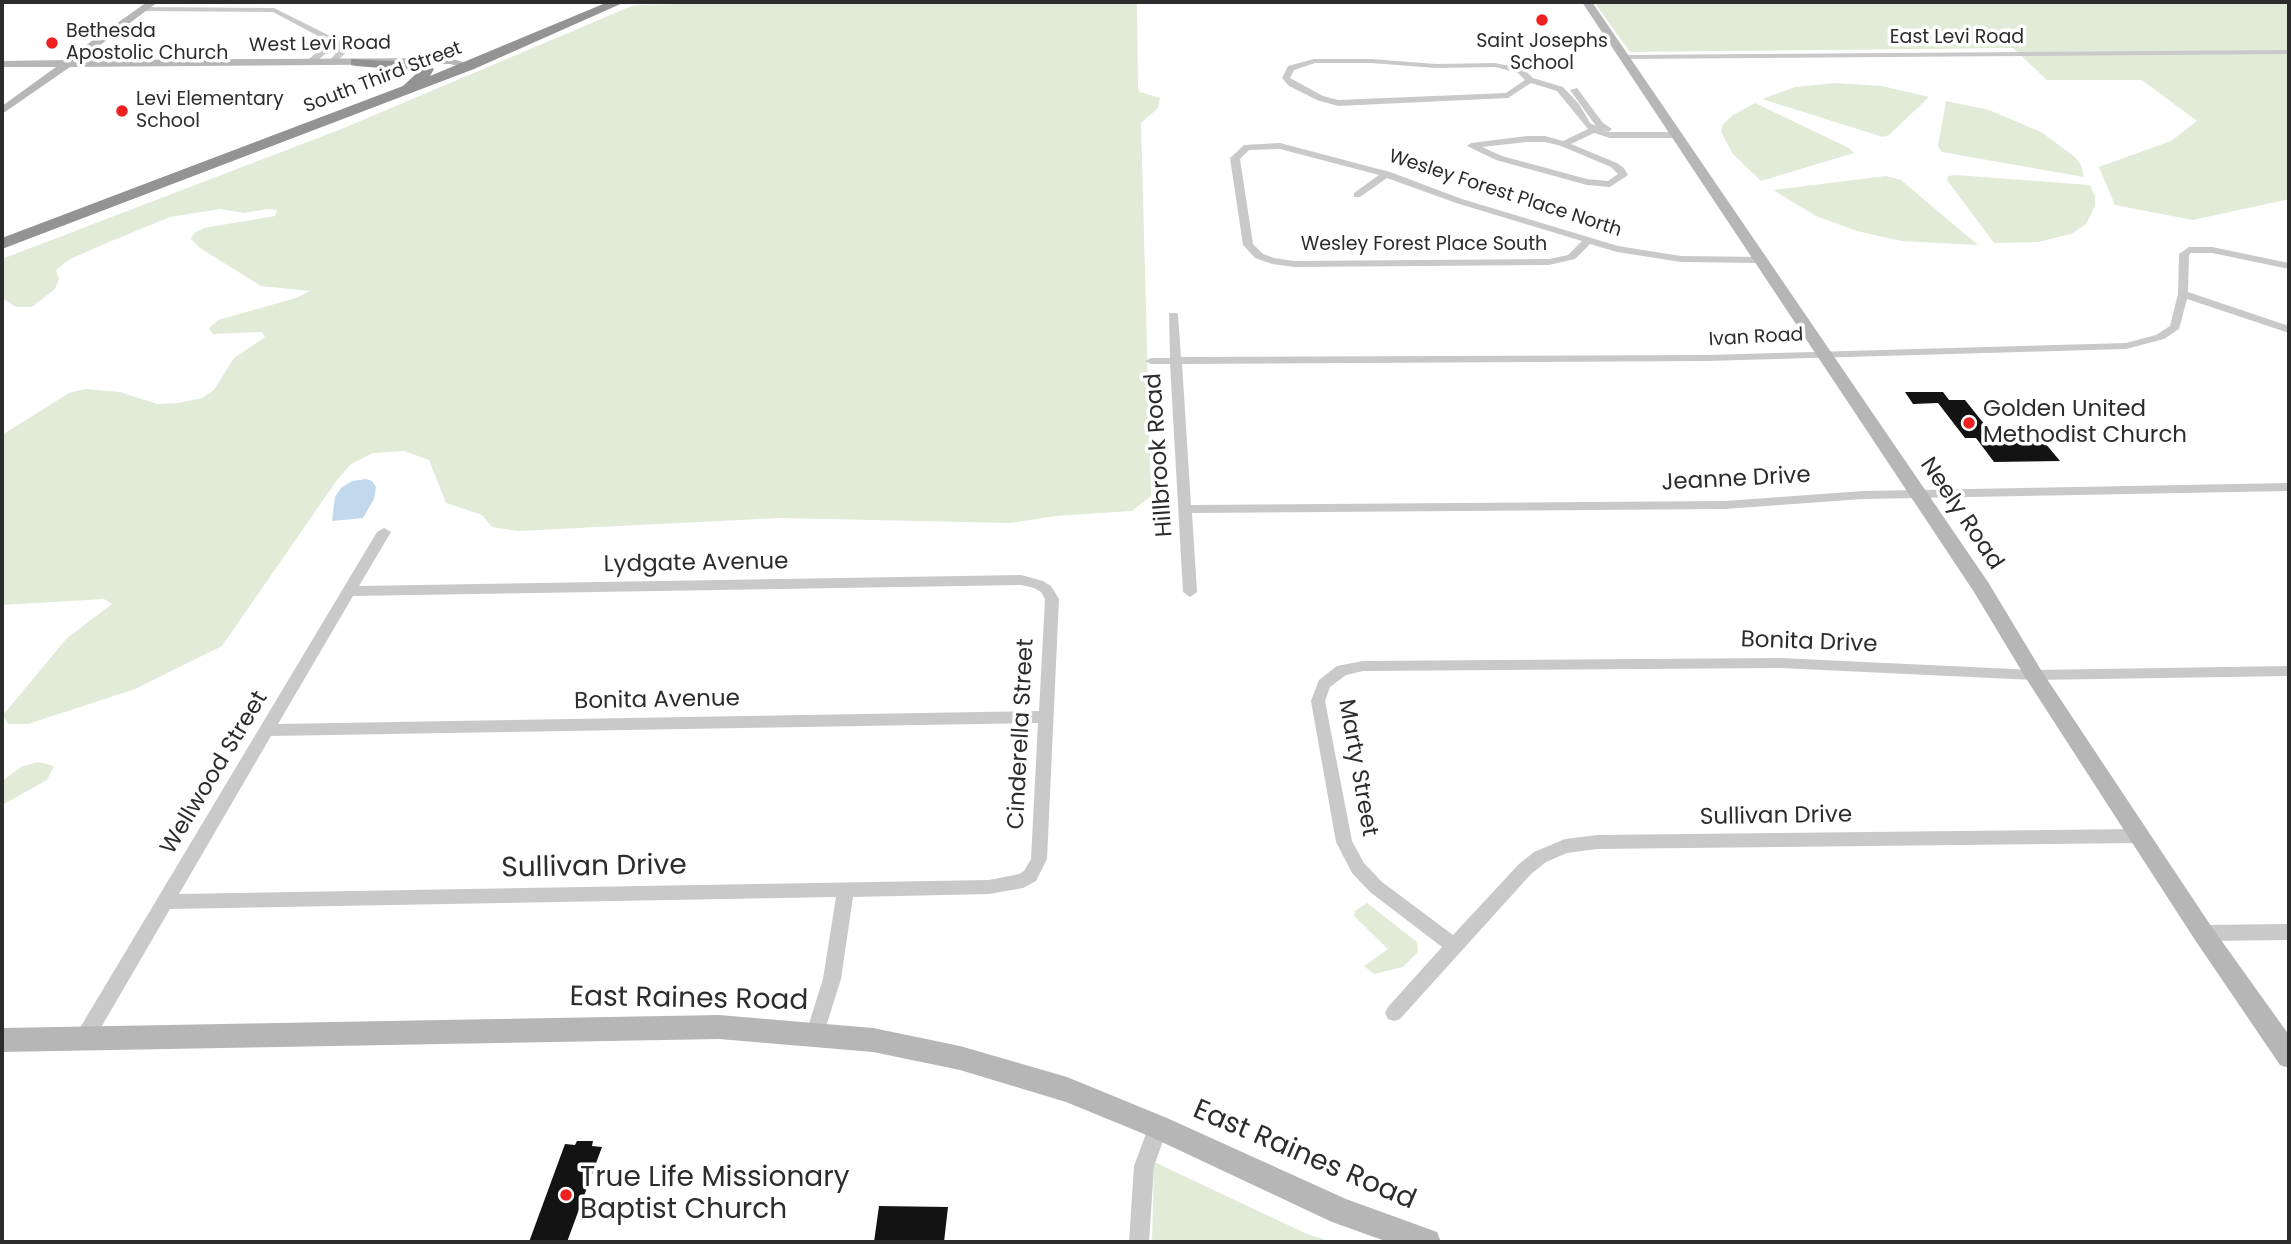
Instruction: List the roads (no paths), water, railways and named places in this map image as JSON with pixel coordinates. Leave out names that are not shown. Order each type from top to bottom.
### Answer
[{"type":"highway","name":"South Third Street","points":[[2,244],[469,66],[618,2]]},
{"type":"highway","points":[[356,62],[424,66],[427,69],[424,74],[408,89]]},
{"type":"street","points":[[2,111],[153,2]]},
{"type":"street","name":"Neely Road","points":[[1587,2],[1981,587],[2034,675],[2203,933],[2289,1056]]},
{"type":"street","points":[[143,9],[274,10],[339,44],[337,48]]},
{"type":"street","points":[[332,62],[342,52],[337,48]]},
{"type":"street","points":[[311,62],[322,52],[337,48]]},
{"type":"street","name":"East Levi Road","points":[[1624,57],[2289,52]]},
{"type":"street","points":[[1529,77],[1508,94],[1348,103],[1320,98],[1292,84],[1285,75],[1301,64],[1350,60],[1436,66],[1495,65],[1529,77],[1560,89],[1579,111],[1601,130]]},
{"type":"street","name":"West Levi Road","points":[[2,64],[450,61],[469,66]]},
{"type":"street","points":[[1529,77],[1571,88],[1591,111],[1601,130]]},
{"type":"street","points":[[1579,111],[1591,111]]},
{"type":"street","points":[[1569,146],[1614,165],[1621,170],[1622,175],[1610,184],[1587,182],[1499,158],[1471,146],[1527,139],[1569,146],[1601,130],[1675,132]]},
{"type":"street","name":"Wesley Forest Place North","points":[[1256,253],[1246,239],[1235,158],[1242,150],[1260,145],[1276,145],[1387,174],[1459,201],[1588,241],[1663,257],[1761,260]]},
{"type":"street","points":[[1357,195],[1387,174]]},
{"type":"street","name":"Wesley Forest Place South","points":[[1256,253],[1272,261],[1294,264],[1549,262],[1571,257],[1588,241]]},
{"type":"street","name":"Ivan Road","points":[[1151,361],[1707,358],[1822,352],[2126,346],[2170,332],[2178,321],[2183,294],[2184,254],[2189,250],[2213,250],[2289,266]]},
{"type":"street","points":[[2183,294],[2289,330]]},
{"type":"street","name":"Hillbrook Road","points":[[1173,315],[1190,592]]},
{"type":"street","name":"Jeanne Drive","points":[[1185,509],[1725,505],[1917,493],[2289,487]]},
{"type":"street","name":"Wellwood Street","points":[[85,1038],[384,532]]},
{"type":"street","name":"Lydgate Avenue","points":[[350,591],[1021,580],[1042,586]]},
{"type":"street","name":"Cinderella Street","points":[[1023,881],[1036,868],[1041,850],[1052,599],[1042,586]]},
{"type":"street","name":"Bonita Drive","points":[[1329,678],[1342,670],[1363,666],[1780,663],[2034,675],[2289,671]]},
{"type":"street","name":"Marty Street","points":[[1329,678],[1320,691],[1319,707],[1344,842],[1358,868],[1376,887],[1454,946]]},
{"type":"street","name":"Bonita Avenue","points":[[268,730],[1046,717]]},
{"type":"street","name":"Sullivan Drive","points":[[1394,1013],[1525,869],[1552,850],[1578,843],[2140,835]]},
{"type":"street","name":"Sullivan Drive","points":[[165,902],[989,887],[1023,881]]},
{"type":"street","points":[[815,1033],[832,979],[846,890]]},
{"type":"street","points":[[2203,933],[2289,932]]},
{"type":"street","name":"East Raines Road","points":[[2,1040],[707,1027],[815,1033],[873,1041],[960,1058],[1067,1090],[1158,1127],[1342,1212],[1427,1242]]},
{"type":"street","name":"East Raines Road","points":[[1139,1242],[1144,1166],[1158,1127]]},
{"type":"water","points":[[352,481],[372,481],[376,487],[374,499],[363,518],[332,521],[335,497],[341,488]]},
{"type":"place","name":"Saint Josephs School","points":[[1542,20]]},
{"type":"place","name":"Bethesda Apostolic Church","points":[[52,43]]},
{"type":"place","name":"Levi Elementary School","points":[[122,111]]},
{"type":"place","name":"Golden United Methodist Church","points":[[1969,423]]},
{"type":"place","name":"True Life Missionary Baptist Church","points":[[566,1195]]}]
